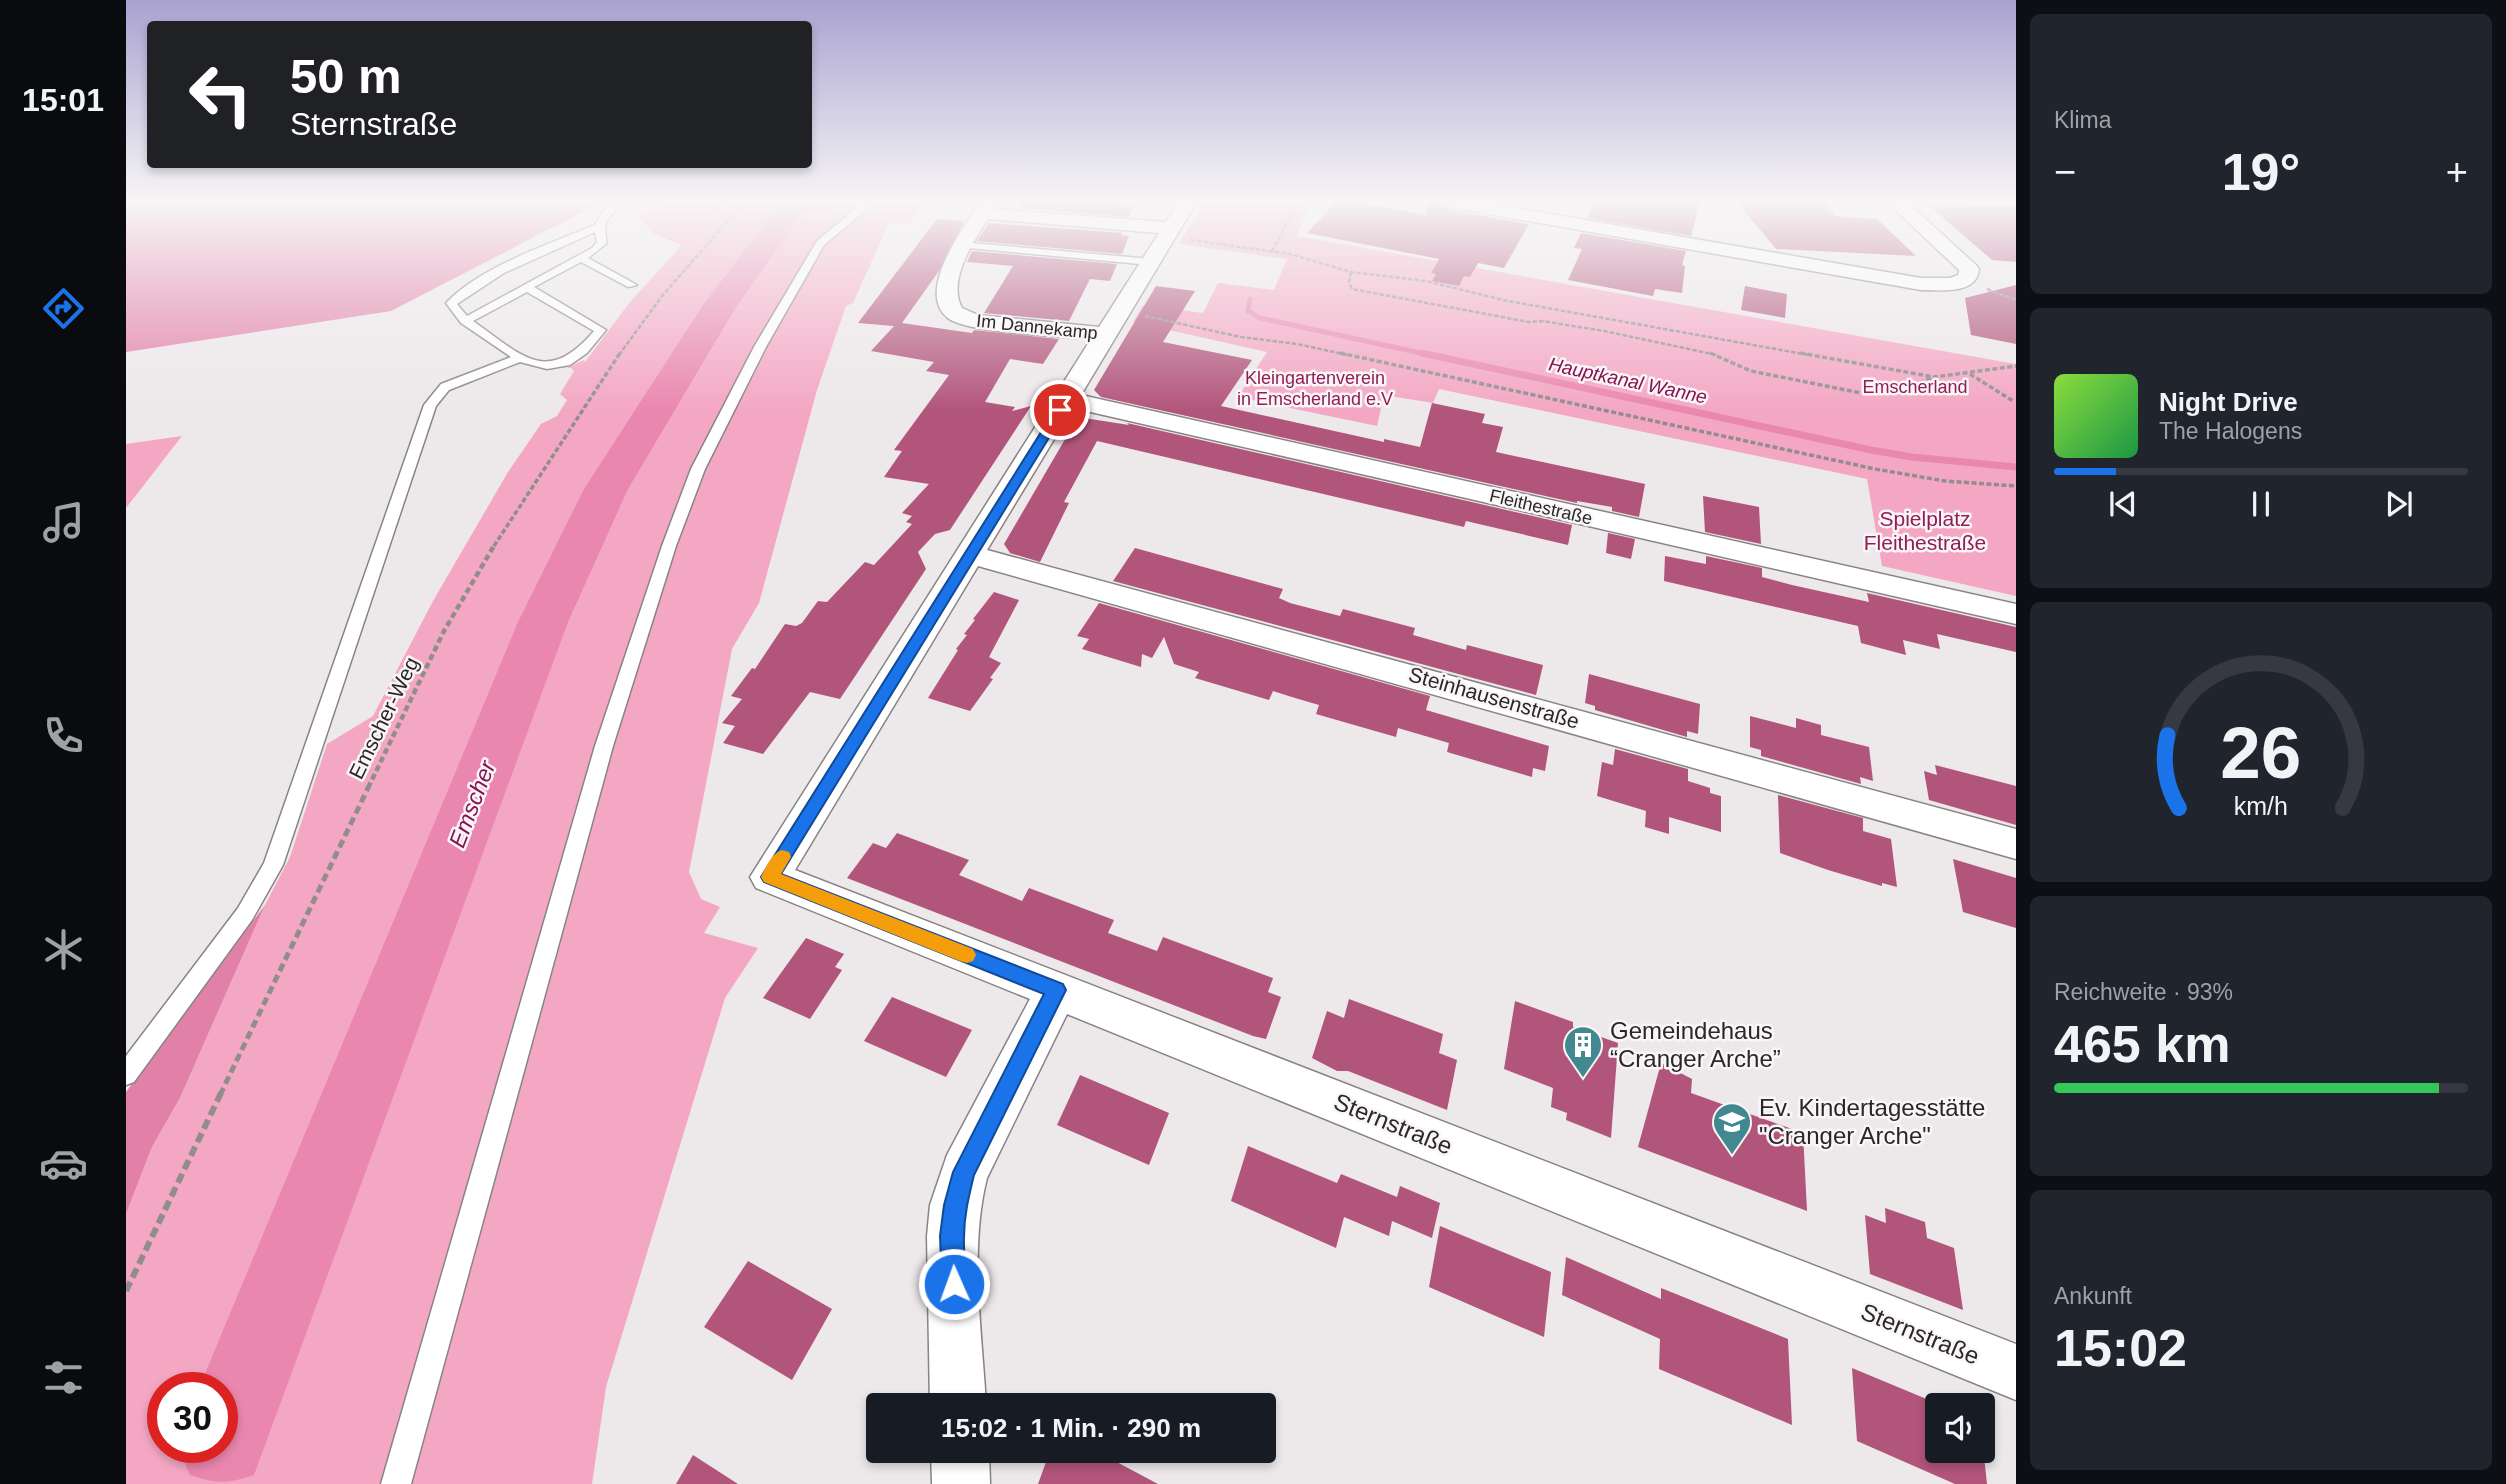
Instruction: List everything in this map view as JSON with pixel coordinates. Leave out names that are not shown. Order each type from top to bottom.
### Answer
[{"type":"street","name":"Im Dannekamp","points":[[952,272],[946,302],[955,314],[978,321],[1107,334]]},
{"type":"street","points":[[971,555],[1144,272]]},
{"type":"street","points":[[1852,272],[1920,284],[1965,281],[1970,272]]},
{"type":"street","name":"Fleithestraße","points":[[1067,399],[2016,614]]},
{"type":"street","name":"Steinhausenstraße","points":[[971,555],[2016,844]]},
{"type":"street","name":"Sternstraße","points":[[971,555],[770,877],[2016,1372]]},
{"type":"street","points":[[958,1393],[952,1236],[955,1205],[964,1172],[1056,990]]},
{"type":"street","points":[[960,1463],[961,1484]]},
{"type":"lane","points":[[502,272],[481,282],[452,303],[465,321],[520,358],[542,367],[571,362],[601,330],[526,287]]},
{"type":"lane","points":[[465,321],[554,272]]},
{"type":"lane","points":[[608,272],[632,285]]},
{"type":"lane","points":[[396,1484],[604,746],[669,546],[698,469],[760,346],[803,272]]},
{"type":"lane","points":[[126,1074],[245,914],[273,865],[430,405],[445,387],[520,358]]},
{"type":"path","name":"Emscher-Weg","points":[[126,1291],[444,631],[515,510],[600,381],[662,296],[683,272]]},
{"type":"path","points":[[1351,272],[1349,282],[1353,289],[1439,306],[1631,337],[1722,356],[1751,371],[1861,393],[1896,393],[1934,377]]},
{"type":"path","points":[[1353,272],[1426,281],[1503,300],[1934,377],[2016,366]]},
{"type":"path","points":[[1965,281],[2016,300]]},
{"type":"path","points":[[1120,313],[1388,363],[1875,469],[1945,481],[2016,486]]},
{"type":"path","points":[[1970,374],[2013,401]]},
{"type":"green space","points":[[657,272],[867,272],[853,303],[846,306],[817,390],[759,603],[732,649],[689,872],[701,899],[720,907],[704,933],[758,948],[725,998],[606,1387],[592,1484],[126,1484],[126,1214],[152,1147],[180,1098],[265,905],[290,857],[327,744],[373,716],[433,601],[508,472],[541,424],[557,416],[567,400],[560,394],[574,371],[567,368],[584,360],[585,362],[630,302]]},
{"type":"green space","points":[[1281,272],[1501,272],[2016,364],[2016,596],[1882,566],[1867,479],[1439,389],[1433,403],[1384,395],[1377,426],[1238,397],[1267,352],[1133,322],[1143,305],[1203,313],[1218,283],[1274,290]]},
{"type":"green space","points":[[182,436],[126,508],[126,444]]},
{"type":"shaded area","points":[[126,272],[466,272],[391,311],[126,352]]},
{"type":"shaded area","points":[[265,905],[180,1098],[152,1147],[126,1214],[126,1092]]},
{"type":"building","points":[[897,272],[938,272],[902,323],[972,333],[974,330],[1059,339],[1043,364],[1010,359],[985,402],[1015,407],[1012,411],[1031,406],[950,530],[935,534],[918,552],[926,569],[840,699],[810,692],[763,754],[723,743],[735,726],[722,723],[742,699],[731,696],[752,668],[755,669],[785,624],[796,626],[802,623],[818,601],[827,602],[865,562],[874,565],[912,524],[906,522],[912,516],[902,513],[929,484],[884,477],[902,451],[894,450],[949,375],[926,371],[934,362],[871,351],[894,326],[858,323]]},
{"type":"building","points":[[1009,272],[1114,272],[1110,281],[1090,279],[1069,321],[984,313]]},
{"type":"building","points":[[1473,272],[1470,277],[1464,276],[1459,286],[1432,281],[1436,274],[1431,273]]},
{"type":"building","points":[[1571,272],[1684,272],[1682,293],[1655,289],[1653,296],[1568,280]]},
{"type":"building","points":[[2016,285],[2016,344],[1971,335],[1965,298]]},
{"type":"building","points":[[1156,286],[1195,291],[1163,342],[1252,360],[1221,406],[1384,442],[1384,439],[1420,447],[1432,403],[1485,414],[1482,423],[1503,427],[1496,452],[1645,484],[1639,517],[1612,511],[1612,507],[1577,503],[1101,397],[1094,390]]},
{"type":"building","points":[[1745,286],[1787,294],[1785,318],[1741,310]]},
{"type":"building","points":[[1078,417],[1129,425],[1127,423],[1572,525],[1568,545],[1466,521],[1464,527],[1097,441],[1064,502],[1069,503],[1040,562],[1010,553],[1004,544]]},
{"type":"building","points":[[1703,496],[1759,507],[1761,544],[1705,532]]},
{"type":"building","points":[[1608,533],[1635,539],[1631,559],[1606,553]]},
{"type":"building","points":[[1135,548],[1283,589],[1279,598],[1290,603],[1340,616],[1343,609],[1415,628],[1413,635],[1466,650],[1467,645],[1543,665],[1536,695],[1113,581]]},
{"type":"building","points":[[1665,556],[1706,564],[1706,556],[1762,568],[1762,577],[1792,585],[1869,602],[1867,593],[2016,627],[2016,652],[1937,634],[1940,649],[1903,640],[1906,655],[1861,643],[1858,626],[1664,581]]},
{"type":"building","points":[[994,592],[1019,600],[989,657],[1001,663],[990,678],[993,679],[970,711],[928,698],[967,635],[964,634],[975,620],[973,619]]},
{"type":"building","points":[[1099,603],[1430,696],[1426,710],[1549,746],[1545,771],[1533,768],[1532,777],[1447,752],[1449,743],[1398,728],[1396,737],[1316,714],[1319,705],[1273,691],[1269,700],[1195,678],[1199,672],[1174,664],[1164,637],[1152,658],[1142,654],[1141,667],[1082,649],[1089,639],[1077,636]]},
{"type":"building","points":[[1589,674],[1700,704],[1698,734],[1687,731],[1687,737],[1595,710],[1595,706],[1585,703]]},
{"type":"building","points":[[1750,716],[1796,728],[1796,718],[1821,725],[1821,735],[1869,747],[1873,781],[1860,777],[1861,784],[1761,756],[1761,750],[1750,747]]},
{"type":"building","points":[[1615,749],[1688,769],[1688,781],[1710,788],[1710,793],[1721,796],[1721,832],[1669,817],[1669,834],[1645,827],[1646,811],[1597,796],[1602,762],[1613,765]]},
{"type":"building","points":[[1935,765],[2016,786],[2016,825],[1929,800],[1924,771],[1937,775]]},
{"type":"building","points":[[1778,795],[1863,818],[1863,831],[1891,839],[1897,887],[1882,883],[1882,886],[1780,853]]},
{"type":"building","points":[[897,833],[969,860],[959,875],[1022,901],[1029,888],[1114,920],[1108,933],[1157,951],[1163,937],[1273,978],[1268,992],[1281,997],[1266,1039],[847,878],[873,843],[886,848]]},
{"type":"building","points":[[1953,859],[2016,878],[2016,928],[1963,912]]},
{"type":"building","points":[[806,938],[844,954],[835,967],[842,970],[810,1019],[763,998]]},
{"type":"building","points":[[892,997],[972,1030],[946,1077],[864,1041]]},
{"type":"building","points":[[1349,999],[1443,1034],[1439,1053],[1457,1060],[1447,1110],[1348,1071],[1337,1071],[1312,1058],[1327,1011],[1344,1018]]},
{"type":"building","name":"Gemeindehaus “Cranger Arche”","points":[[1515,1001],[1573,1022],[1573,1027],[1618,1043],[1611,1138],[1566,1120],[1567,1113],[1551,1107],[1553,1088],[1504,1069]]},
{"type":"building","points":[[1661,1063],[1692,1079],[1691,1093],[1803,1133],[1807,1211],[1638,1147]]},
{"type":"building","points":[[1080,1075],[1169,1113],[1149,1165],[1057,1125]]},
{"type":"building","points":[[1248,1146],[1337,1183],[1341,1174],[1397,1197],[1400,1186],[1440,1203],[1432,1238],[1392,1221],[1389,1236],[1344,1217],[1336,1248],[1231,1201]]},
{"type":"building","points":[[1885,1208],[1925,1222],[1927,1238],[1954,1248],[1963,1310],[1870,1274],[1865,1215],[1886,1223]]},
{"type":"building","points":[[1440,1226],[1551,1272],[1544,1337],[1429,1287]]},
{"type":"building","points":[[1566,1257],[1661,1299],[1661,1288],[1788,1339],[1792,1425],[1659,1369],[1660,1339],[1562,1295]]},
{"type":"building","points":[[748,1261],[832,1309],[792,1380],[704,1327]]},
{"type":"building","points":[[1852,1368],[1925,1398],[1925,1463],[1985,1463],[1987,1484],[1955,1484],[1857,1441]]},
{"type":"building","points":[[693,1455],[738,1484],[676,1484]]},
{"type":"building","points":[[1046,1463],[1119,1463],[1158,1484],[1038,1484]]},
{"type":"waterway","name":"Emscher","points":[[238,1402],[543,622],[606,489],[720,305],[744,272]]},
{"type":"waterway","name":"Hauptkanal Wanne","points":[[1250,299],[1248,311],[1260,318],[1430,355]]},
{"type":"waterway","name":"Hauptkanal Wanne","points":[[1422,353],[1871,450],[1912,457],[2016,467]]},
{"type":"slow traffic","points":[[782,857],[770,877],[967,955]]},
{"type":"place","name":"Gemeindehaus “Cranger Arche”","points":[[1583,1079]]},
{"type":"place","name":"Ev. Kindertagesstätte \"Cranger Arche\"","points":[[1732,1156]]},
{"type":"route","points":[[954,1284],[952,1236],[955,1205],[964,1172],[1056,990],[770,877],[1060,410]]},
{"type":"park label","name":"Emscherland","points":[[1915,387]]},
{"type":"park label","name":"Kleingartenverein in Emscherland e.V","points":[[1315,388]]},
{"type":"park label","name":"Spielplatz Fleithestraße","points":[[1925,531]]}]
